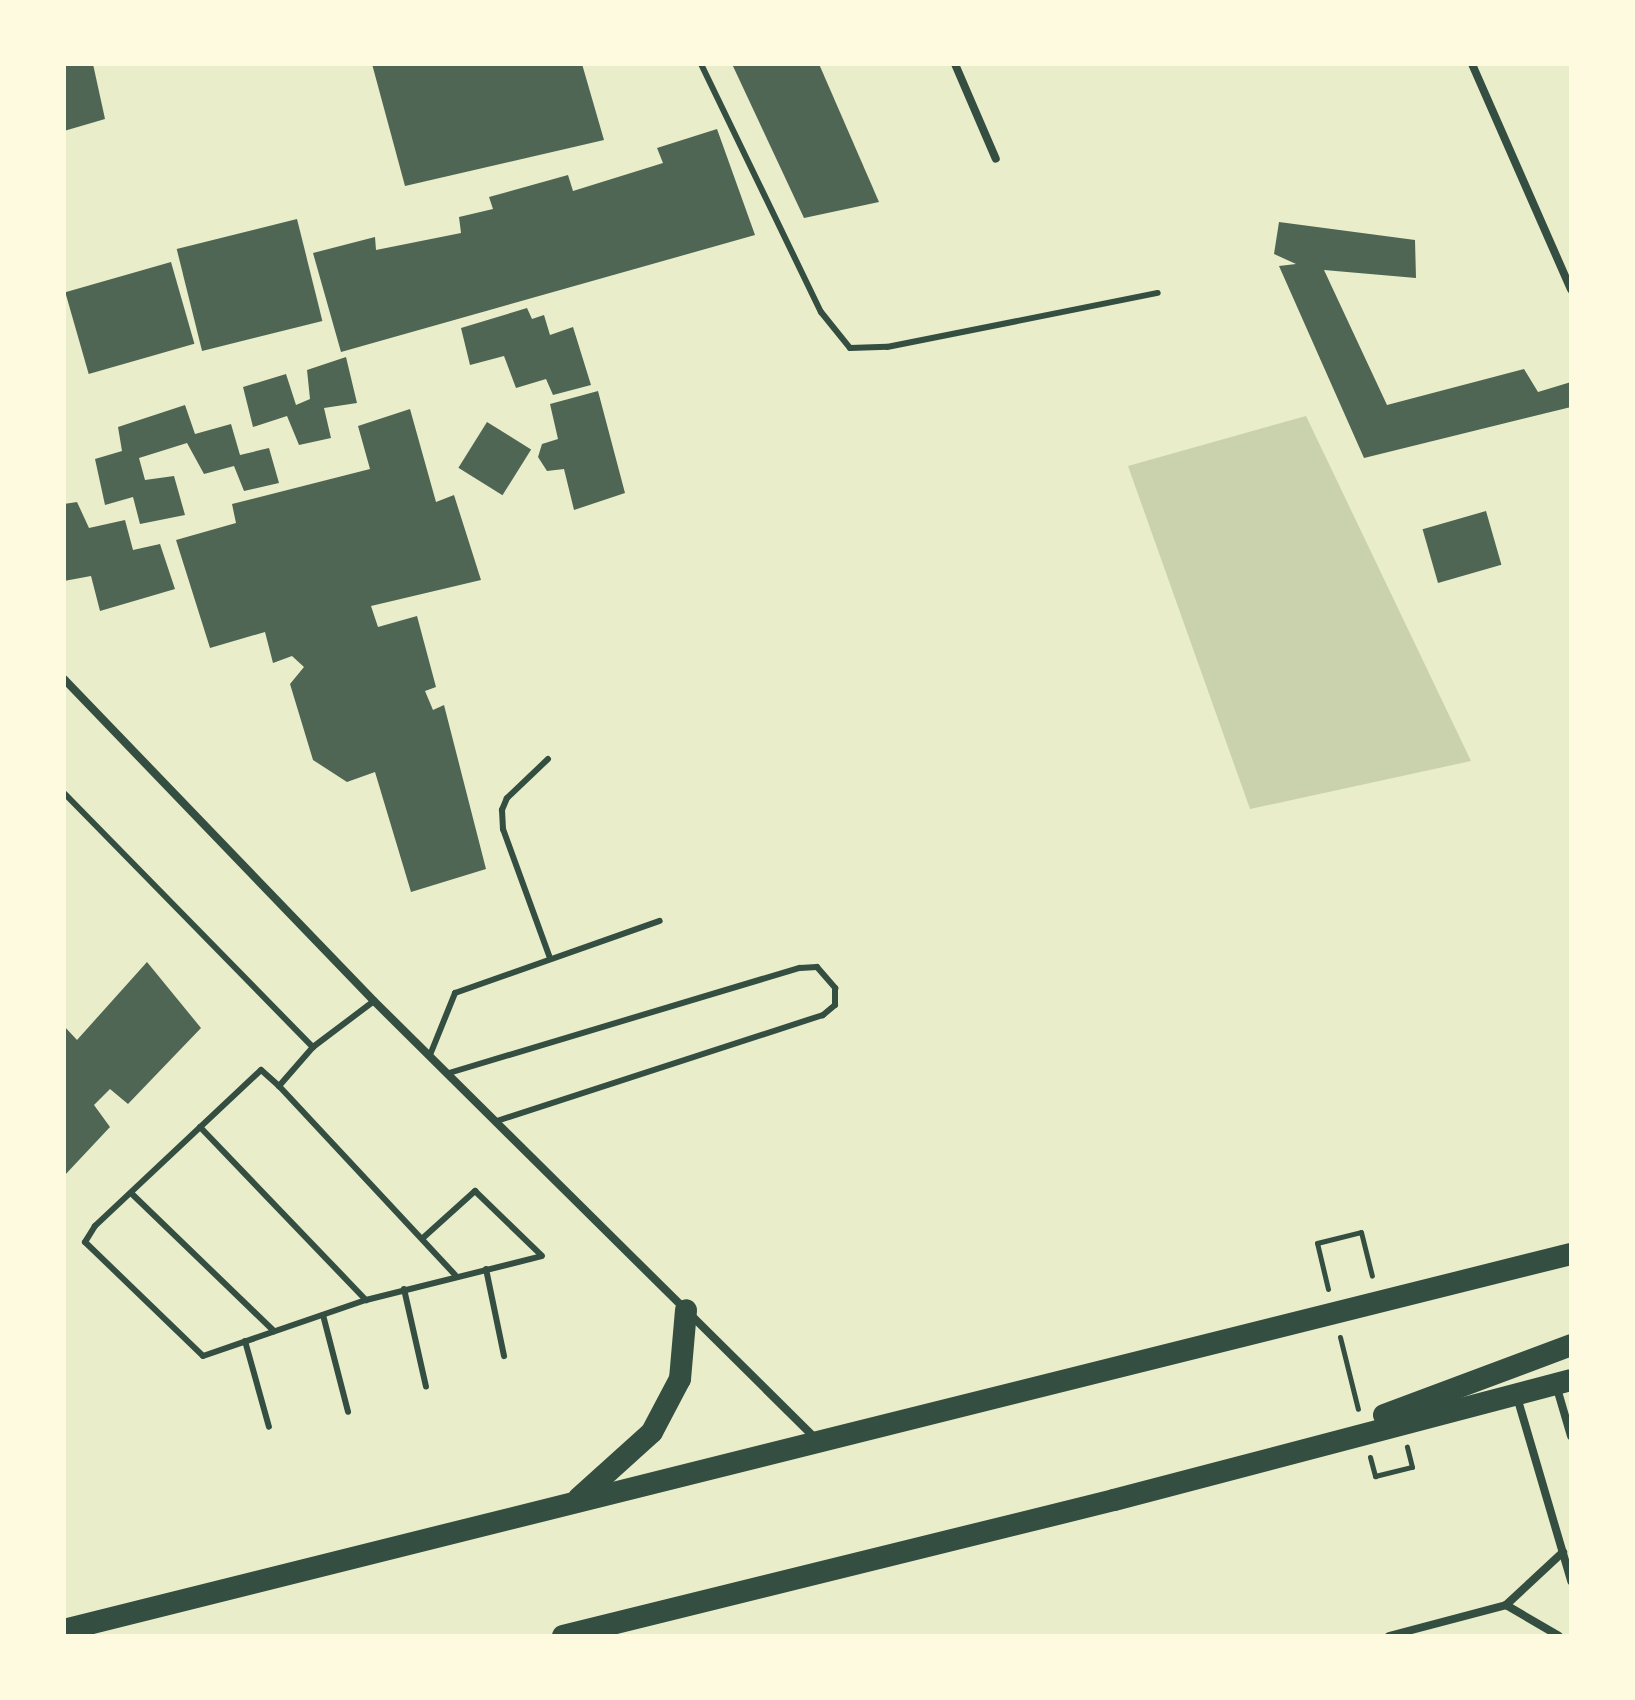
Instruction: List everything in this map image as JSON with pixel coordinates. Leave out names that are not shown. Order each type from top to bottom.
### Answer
[{"type":"highway","points":[[64,1630],[574,1502],[822,1444],[1571,1254]]},
{"type":"highway","points":[[574,1502],[652,1432],[680,1379],[686,1310]]},
{"type":"highway","points":[[1286,1454],[1571,1345]]},
{"type":"highway","points":[[563,1636],[1564,1382]]},
{"type":"street","points":[[955,64],[996,159]]},
{"type":"street","points":[[1472,64],[1571,289]]},
{"type":"street","points":[[64,679],[374,1001],[822,1444]]},
{"type":"street","points":[[1564,1382],[1571,1436]]},
{"type":"street","points":[[1517,1394],[1571,1581]]},
{"type":"street","points":[[1389,1636],[1506,1605],[1563,1552]]},
{"type":"street","points":[[1506,1605],[1559,1636]]},
{"type":"lane","points":[[701,64],[821,312],[850,348],[887,347],[1158,293]]},
{"type":"lane","points":[[548,759],[507,798],[502,810],[503,829],[550,958]]},
{"type":"lane","points":[[64,793],[313,1047]]},
{"type":"lane","points":[[430,1055],[455,993],[660,921]]},
{"type":"lane","points":[[449,1073],[800,968],[817,967],[835,988],[835,1005],[823,1015],[497,1121]]},
{"type":"lane","points":[[279,1086],[313,1047],[374,1001]]},
{"type":"lane","points":[[424,1237],[475,1191],[542,1256],[455,1275],[366,1300],[203,1356],[85,1242],[131,1193],[261,1070],[424,1237],[455,1275]]},
{"type":"lane","points":[[200,1127],[366,1300]]},
{"type":"lane","points":[[131,1193],[274,1331]]},
{"type":"lane","points":[[486,1269],[504,1356]]},
{"type":"lane","points":[[404,1289],[426,1387]]},
{"type":"lane","points":[[323,1315],[348,1412]]},
{"type":"lane","points":[[245,1341],[269,1427]]},
{"type":"path","points":[[1331,1301],[1317,1243],[1361,1232],[1380,1304]]},
{"type":"path","points":[[1338,1330],[1360,1418]]},
{"type":"path","points":[[1367,1447],[1375,1476],[1412,1467]]},
{"type":"green space","points":[[1306,416],[1471,761],[1250,809],[1128,466]]},
{"type":"building","points":[[64,64],[93,64],[105,119],[64,131]]},
{"type":"building","points":[[372,64],[582,64],[604,140],[405,186]]},
{"type":"building","points":[[732,64],[819,64],[879,202],[804,218]]},
{"type":"building","points":[[717,129],[755,235],[341,352],[313,253],[375,237],[376,250],[461,233],[459,217],[493,209],[489,197],[568,175],[573,191],[663,163],[657,148]]},
{"type":"building","points":[[297,219],[322,321],[202,351],[177,249]]},
{"type":"building","points":[[1279,222],[1415,240],[1416,278],[1324,270],[1387,405],[1524,369],[1538,392],[1571,382],[1571,407],[1364,458],[1279,266],[1296,264],[1274,254]]},
{"type":"building","points":[[171,262],[194,344],[89,374],[65,292]]},
{"type":"building","points":[[527,308],[532,319],[544,315],[550,335],[573,327],[591,385],[553,395],[546,379],[516,388],[504,356],[470,365],[461,328]]},
{"type":"building","points":[[346,357],[357,403],[324,408],[331,438],[299,445],[287,416],[253,427],[243,387],[286,374],[296,405],[310,399],[307,370]]},
{"type":"building","points":[[598,391],[625,493],[574,510],[564,469],[547,471],[538,457],[542,444],[558,439],[550,404]]},
{"type":"building","points":[[185,405],[195,434],[231,424],[240,455],[269,448],[279,483],[244,491],[234,466],[204,474],[187,443],[139,458],[145,480],[174,476],[185,515],[140,524],[133,497],[105,505],[95,459],[122,451],[118,427]]},
{"type":"building","points":[[410,409],[436,502],[454,495],[481,580],[371,606],[378,627],[417,616],[436,687],[425,691],[433,710],[444,705],[486,869],[411,892],[375,772],[347,782],[313,760],[290,684],[304,667],[292,656],[273,663],[265,632],[210,648],[176,540],[236,523],[232,504],[370,469],[358,426]]},
{"type":"building","points":[[487,422],[531,450],[502,495],[458,468]]},
{"type":"building","points":[[77,502],[89,528],[125,520],[133,550],[160,544],[175,589],[100,611],[91,576],[64,581],[64,504]]},
{"type":"building","points":[[1486,511],[1501,565],[1438,583],[1423,529]]},
{"type":"building","points":[[147,962],[201,1028],[128,1104],[110,1089],[94,1105],[110,1127],[64,1176],[64,1026],[77,1040]]}]
